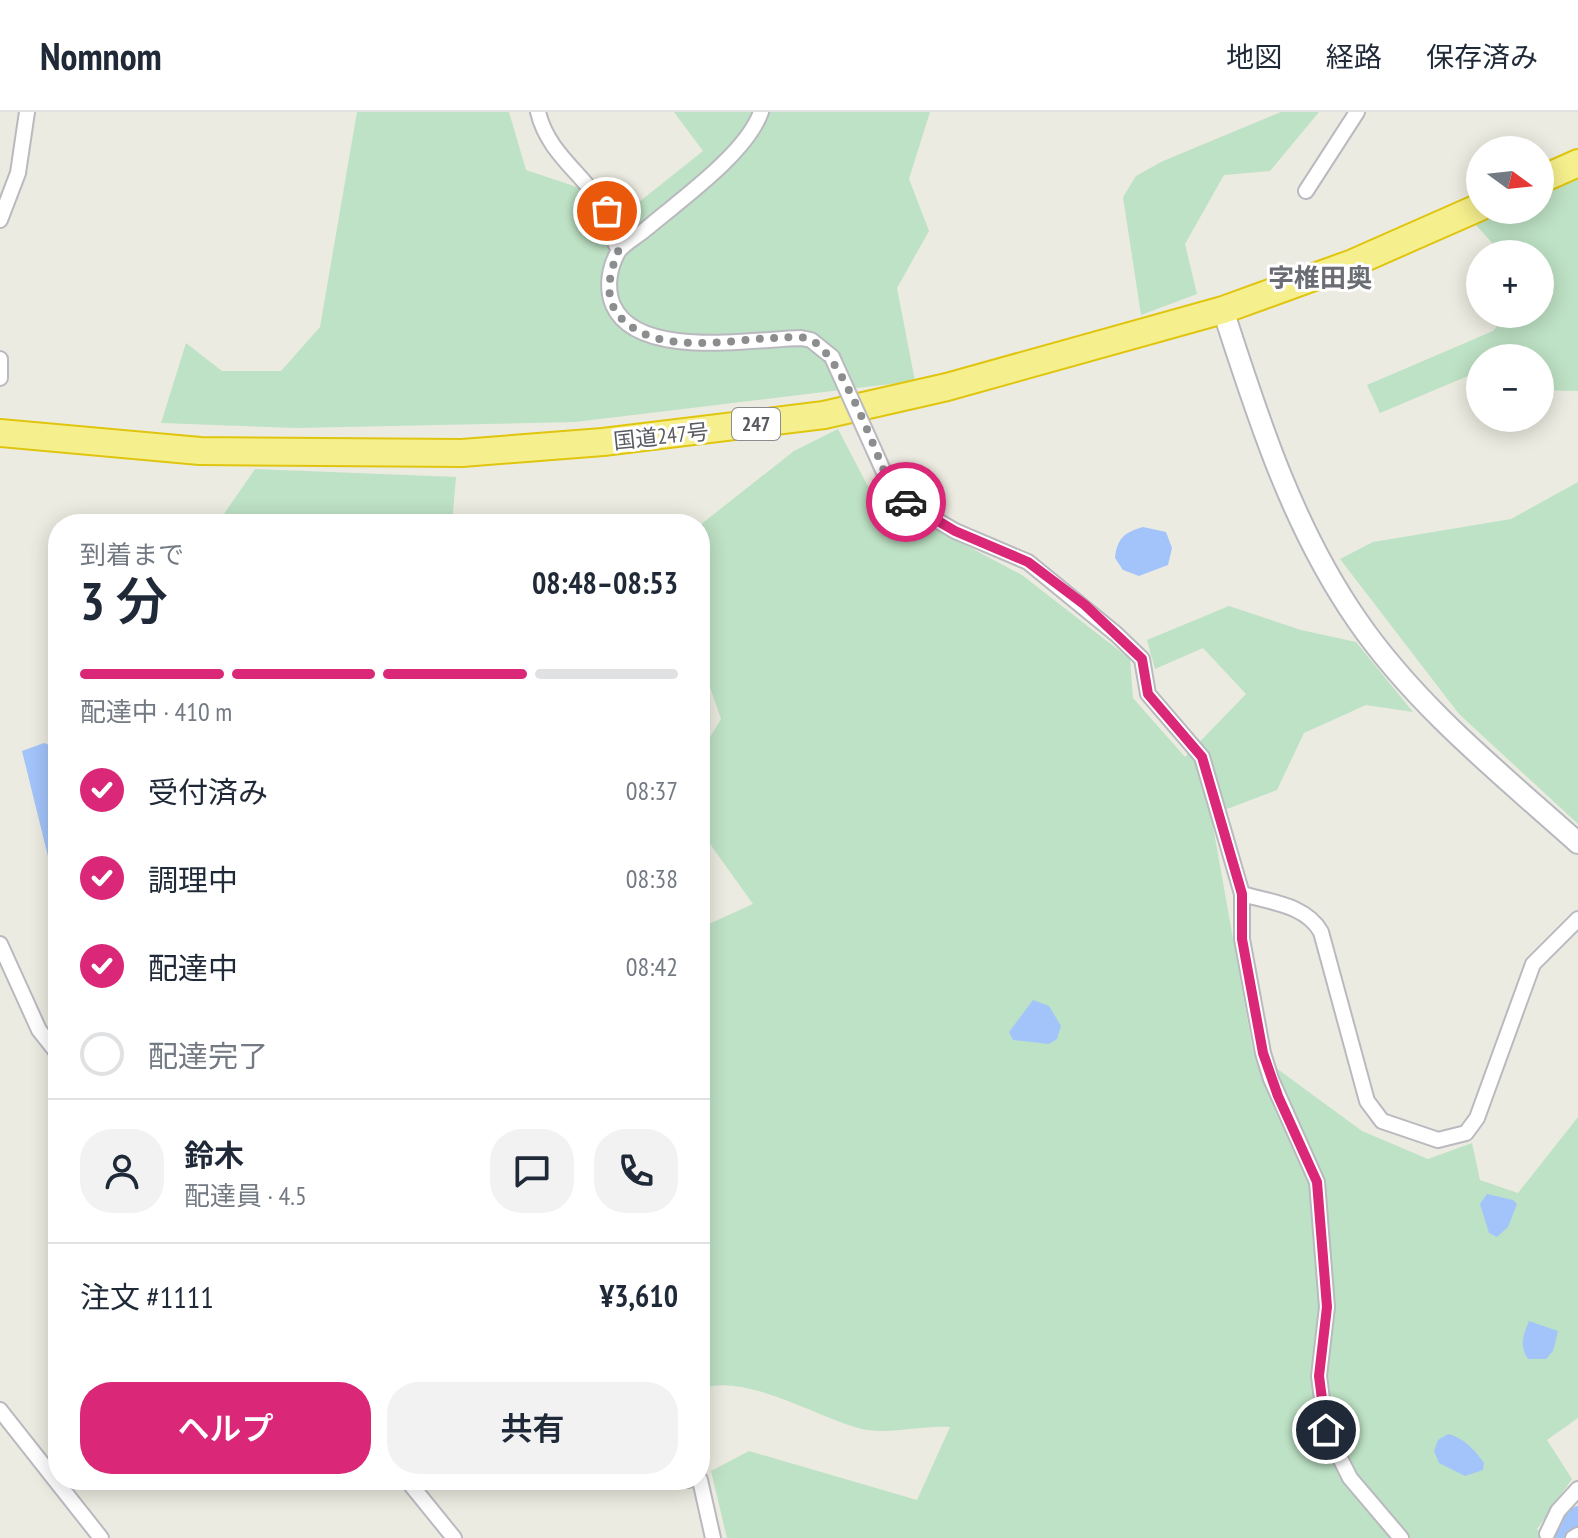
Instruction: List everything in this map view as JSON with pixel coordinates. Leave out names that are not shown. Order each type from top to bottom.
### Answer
[{"type":"highway","points":[[1554,174],[1578,163]]},
{"type":"highway","name":"国道247号","points":[[0,433],[200,451],[462,453],[603,442],[824,415],[947,387],[1223,310],[1353,263],[1466,213]]},
{"type":"street","points":[[0,220],[18,173],[27,112]]},
{"type":"street","points":[[538,112],[543,131],[562,160],[607,211],[612,240],[619,249]]},
{"type":"street","points":[[761,112],[757,123],[731,154],[619,249],[609,275],[611,301],[617,314],[644,336],[677,342],[801,338],[832,357],[894,495],[955,531],[1028,562],[1085,605],[1142,659],[1148,694],[1202,757],[1242,894],[1242,939],[1263,1053],[1275,1091],[1317,1182],[1327,1307],[1319,1376],[1326,1430],[1350,1478],[1401,1538]]},
{"type":"street","points":[[1306,191],[1357,112]]},
{"type":"street","points":[[1223,310],[1287,496],[1319,559],[1357,621],[1407,683],[1578,843]]},
{"type":"street","points":[[0,359],[0,378]]},
{"type":"street","points":[[1242,894],[1295,909],[1314,919],[1321,932],[1367,1101],[1382,1121],[1438,1140],[1466,1133],[1477,1118],[1533,964],[1578,919]]},
{"type":"street","points":[[0,944],[39,1030],[48,1041]]},
{"type":"street","points":[[0,1410],[48,1471]]},
{"type":"street","points":[[1547,1534],[1558,1511],[1578,1489]]},
{"type":"street","points":[[63,1490],[101,1538]]},
{"type":"street","points":[[415,1490],[454,1538]]},
{"type":"street","points":[[702,1490],[713,1538]]},
{"type":"green space","points":[[357,112],[509,112],[526,170],[634,206],[703,151],[674,112],[930,112],[909,179],[929,231],[897,288],[915,381],[575,422],[296,428],[161,423],[186,343],[222,371],[281,371],[320,327]]},
{"type":"green space","points":[[1281,112],[1319,112],[1270,171],[1224,175],[1185,244],[1197,294],[1141,315],[1123,197],[1136,176],[1163,161]]},
{"type":"green space","points":[[1578,175],[1578,391],[1554,390],[1554,344],[1466,344],[1466,377],[1380,413],[1367,385],[1495,328],[1554,328],[1554,240],[1489,240],[1476,225],[1554,224],[1554,186]]},
{"type":"green space","points":[[838,429],[873,496],[1022,575],[1130,659],[1133,698],[1185,757],[1246,694],[1203,648],[1155,669],[1147,640],[1229,606],[1301,630],[1356,642],[1413,712],[1366,705],[1304,733],[1277,790],[1211,815],[1253,1051],[1362,1131],[1428,1159],[1472,1143],[1480,1180],[1518,1193],[1578,1117],[1578,1418],[1547,1440],[1572,1479],[1537,1529],[1544,1538],[727,1538],[711,1471],[749,1451],[917,1500],[950,1427],[869,1430],[758,1391],[737,1386],[710,1387],[710,923],[753,904],[710,844],[710,737],[721,719],[710,687],[710,517],[794,451]]},
{"type":"green space","points":[[255,469],[456,477],[453,514],[224,514]]},
{"type":"green space","points":[[1578,482],[1578,824],[1459,714],[1340,559],[1373,542],[1511,519]]},
{"type":"water","points":[[1143,527],[1166,532],[1172,548],[1168,565],[1139,576],[1123,570],[1115,558],[1123,537]]},
{"type":"water","points":[[48,744],[48,856],[22,751]]},
{"type":"water","points":[[1033,1000],[1049,1006],[1061,1026],[1057,1039],[1049,1044],[1013,1040],[1009,1032]]},
{"type":"water","points":[[1487,1194],[1513,1200],[1517,1204],[1508,1227],[1497,1237],[1489,1233],[1480,1204]]},
{"type":"water","points":[[1529,1321],[1558,1331],[1553,1351],[1546,1359],[1528,1359],[1525,1354],[1523,1340]]},
{"type":"water","points":[[1448,1434],[1473,1449],[1484,1463],[1483,1470],[1465,1476],[1439,1463],[1434,1451],[1438,1440]]},
{"type":"waterway","points":[[1556,1538],[1578,1515]]},
{"type":"way so far","points":[[607,211],[612,240],[619,249],[609,275],[611,301],[617,314],[644,336],[661,340],[811,340],[832,357],[894,495],[906,502]]},
{"type":"district","name":"字椎田奥","points":[[1320,278]]},
{"type":"route","points":[[906,502],[955,531],[1028,562],[1085,605],[1142,659],[1148,694],[1202,757],[1242,894],[1242,939],[1263,1053],[1285,1114],[1309,1159],[1317,1182],[1327,1307],[1319,1376],[1326,1430]]}]
